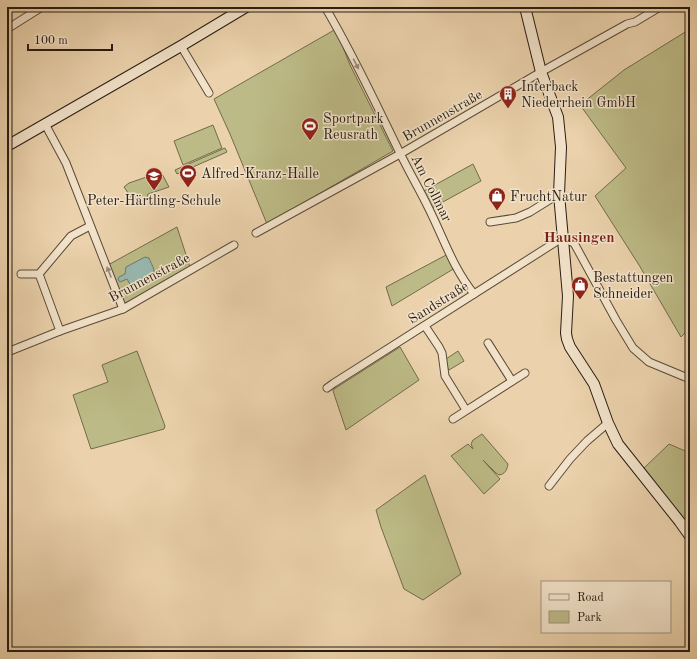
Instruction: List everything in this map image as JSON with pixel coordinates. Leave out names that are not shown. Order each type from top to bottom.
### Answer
[{"type":"street","points":[[7,29],[42,7]]},
{"type":"street","points":[[7,146],[246,7]]},
{"type":"street","name":"Am Collmar","points":[[325,7],[338,29],[400,154],[429,208],[455,266],[474,294]]},
{"type":"street","points":[[525,7],[541,72],[558,117],[561,147],[559,194],[568,296],[567,338],[570,347],[594,384],[608,423],[618,444],[690,536]]},
{"type":"street","name":"Brunnenstraße","points":[[256,233],[400,154],[541,72],[660,7]]},
{"type":"street","points":[[181,46],[209,93]]},
{"type":"street","points":[[45,124],[66,163],[123,309]]},
{"type":"street","points":[[490,222],[516,218],[530,212],[559,194]]},
{"type":"street","points":[[21,274],[39,274],[71,236],[90,226]]},
{"type":"street","points":[[562,238],[574,243],[633,348],[650,362],[690,379]]},
{"type":"street","name":"Sandstraße","points":[[327,388],[562,238]]},
{"type":"street","name":"Brunnenstraße","points":[[7,351],[123,309],[234,245]]},
{"type":"street","points":[[39,274],[60,331]]},
{"type":"street","points":[[425,326],[442,353],[445,376],[466,410]]},
{"type":"street","points":[[488,343],[512,381]]},
{"type":"street","points":[[453,419],[525,373]]},
{"type":"street","points":[[549,486],[587,441],[608,423]]},
{"type":"green space","name":"Sportpark Reusrath","points":[[336,29],[350,65],[393,151],[267,224],[214,99]]},
{"type":"green space","points":[[690,29],[690,328],[681,337],[639,265],[595,196],[626,168],[580,105],[624,70]]},
{"type":"green space","points":[[213,125],[222,148],[183,165],[174,141]]},
{"type":"green space","points":[[225,148],[227,152],[177,174],[175,170]]},
{"type":"green space","points":[[473,164],[481,181],[432,208],[424,191]]},
{"type":"green space","points":[[161,172],[169,187],[148,194],[146,201],[137,206],[124,187],[129,183]]},
{"type":"green space","points":[[177,227],[190,267],[126,303],[123,302],[108,265]]},
{"type":"green space","points":[[448,254],[455,268],[392,306],[386,287]]},
{"type":"green space","points":[[400,347],[419,380],[346,430],[333,391],[334,389]]},
{"type":"green space","points":[[137,351],[165,426],[164,429],[91,449],[73,395],[108,382],[102,365]]},
{"type":"green space","points":[[458,351],[464,361],[449,370],[446,359]]},
{"type":"green space","points":[[482,434],[508,464],[503,474],[499,475],[483,460],[500,479],[484,494],[451,456],[468,444],[473,449],[471,444],[473,440]]},
{"type":"green space","points":[[669,444],[690,453],[690,522],[682,518],[643,469]]},
{"type":"green space","points":[[425,475],[461,574],[423,600],[404,589],[376,510]]},
{"type":"water","points":[[145,257],[149,258],[154,270],[153,277],[134,288],[127,279],[120,282],[119,281],[119,277],[125,274],[126,267]]},
{"type":"place","name":"Interback Niederrhein GmbH","points":[[508,109]]},
{"type":"place","name":"Sportpark Reusrath","points":[[310,141]]},
{"type":"place","name":"Alfred-Kranz-Halle","points":[[188,188]]},
{"type":"place","name":"Peter-Härtling-Schule","points":[[154,191]]},
{"type":"place","name":"FruchtNatur","points":[[497,211]]},
{"type":"place","name":"Bestattungen Schneider","points":[[580,300]]},
{"type":"district","name":"Hausingen","points":[[579,237]]}]
